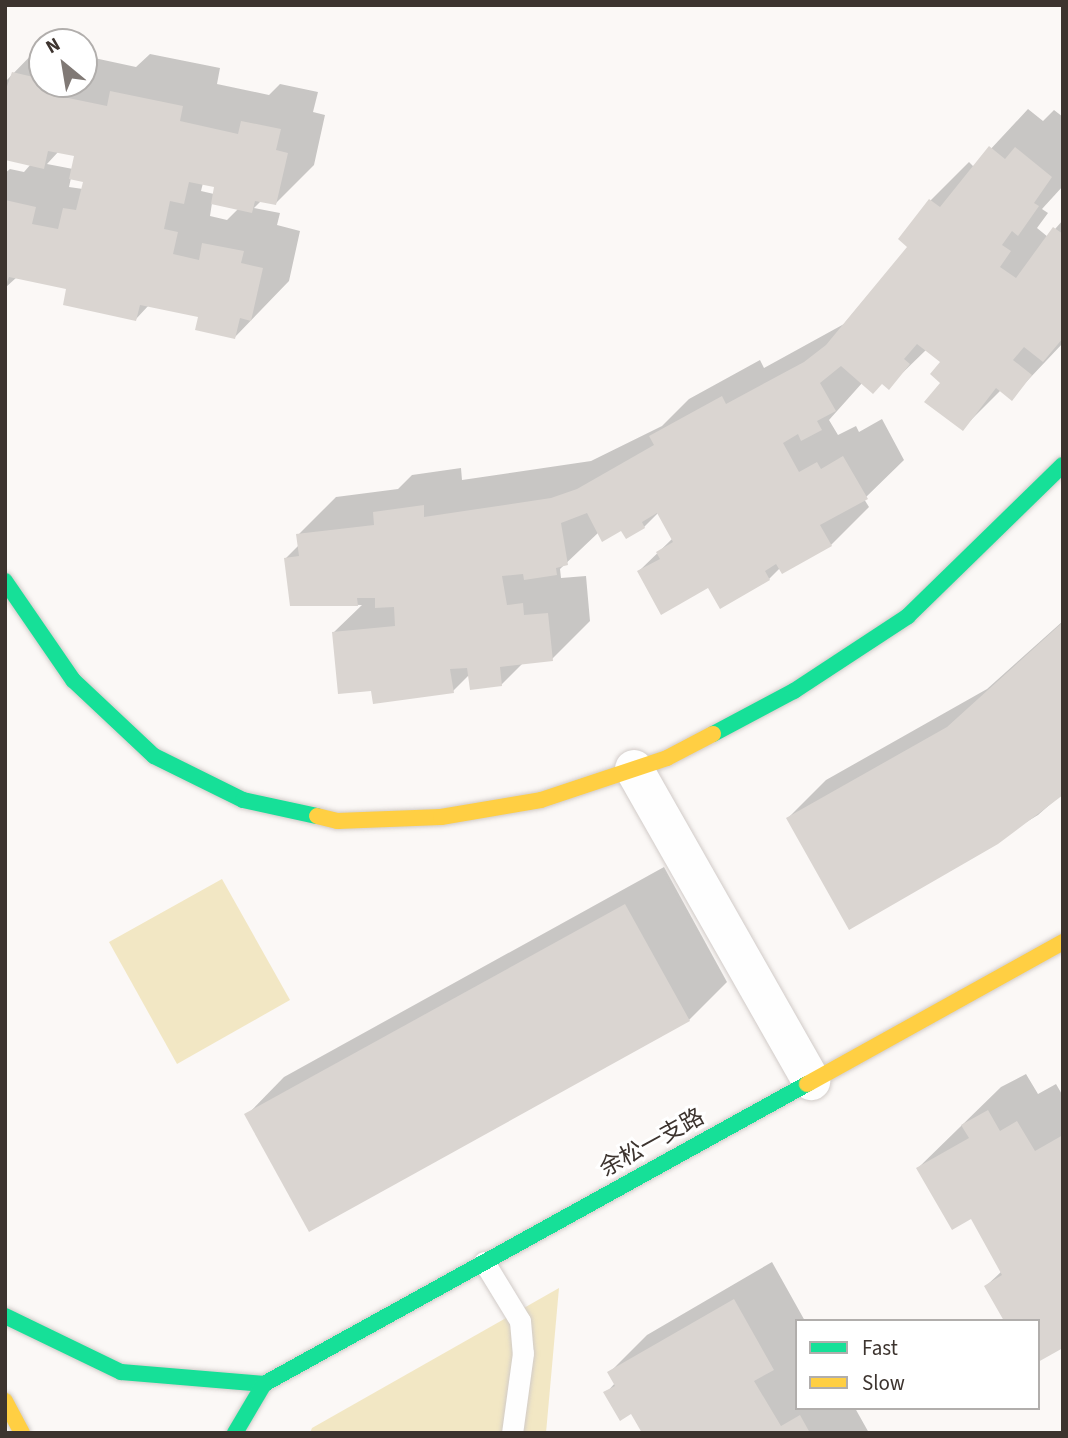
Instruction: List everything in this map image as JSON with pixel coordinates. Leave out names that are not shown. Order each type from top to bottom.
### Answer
[{"type":"main road","points":[[5,581],[73,680],[154,755],[243,800],[337,821],[441,817],[541,800],[667,758],[794,691],[908,616],[1063,465]]},
{"type":"main road","name":"余松一支路","points":[[264,1384],[1063,942]]},
{"type":"main road","points":[[5,1316],[121,1372],[264,1384],[235,1433]]},
{"type":"main road","points":[[5,1401],[22,1433]]},
{"type":"street","points":[[634,769],[811,1081]]},
{"type":"lane","points":[[484,1262],[520,1321],[523,1353],[512,1433]]},
{"type":"shaded area","points":[[222,879],[290,1000],[177,1064],[109,942]]},
{"type":"shaded area","points":[[559,1288],[546,1433],[310,1433],[312,1428]]},
{"type":"building","points":[[12,72],[28,76],[28,98],[68,98],[107,106],[110,91],[183,106],[180,121],[238,134],[241,121],[281,129],[276,150],[288,153],[276,205],[255,201],[252,213],[211,204],[214,187],[189,182],[184,204],[170,201],[164,229],[178,232],[173,254],[199,260],[202,243],[244,251],[241,263],[263,268],[251,321],[240,318],[235,339],[195,330],[198,317],[140,305],[136,321],[63,305],[66,289],[9,277],[5,287],[5,200],[36,207],[32,224],[58,229],[63,208],[76,210],[83,182],[69,179],[74,156],[48,151],[44,169],[5,160],[5,92]]},
{"type":"building","points":[[989,146],[1005,159],[1015,147],[1052,177],[1034,203],[1039,206],[1018,236],[1012,231],[1002,245],[1011,251],[1000,267],[1016,278],[1053,227],[1063,234],[1063,338],[1043,362],[1024,347],[1013,360],[1032,375],[1012,401],[996,388],[963,431],[924,402],[940,383],[930,374],[940,362],[917,344],[904,359],[910,364],[889,390],[882,384],[873,394],[841,366],[820,383],[836,411],[817,421],[822,430],[801,441],[798,434],[783,443],[799,472],[817,462],[821,469],[843,456],[868,499],[820,525],[832,546],[782,574],[776,564],[765,571],[770,580],[720,609],[708,588],[661,615],[637,571],[660,559],[656,552],[673,542],[657,513],[642,522],[645,528],[626,539],[621,531],[602,542],[587,513],[561,523],[568,565],[556,568],[557,575],[524,580],[523,574],[502,576],[507,605],[523,603],[524,615],[548,613],[553,661],[500,667],[502,686],[470,690],[467,668],[450,669],[454,693],[373,704],[371,691],[338,694],[332,632],[395,626],[394,607],[375,608],[375,598],[357,598],[358,606],[290,606],[284,558],[299,556],[296,534],[374,525],[373,512],[424,505],[424,517],[551,498],[577,489],[654,445],[649,436],[722,396],[726,404],[804,362],[826,345],[907,247],[898,239],[929,199],[940,207]]},
{"type":"building","points":[[1063,622],[1063,795],[998,844],[849,930],[786,818],[947,727]]},
{"type":"building","points":[[625,904],[690,1021],[309,1232],[244,1114]]},
{"type":"building","points":[[988,1110],[1000,1131],[1017,1121],[1035,1151],[1063,1135],[1063,1348],[1040,1361],[1040,1319],[1003,1319],[984,1286],[1002,1275],[971,1219],[952,1230],[916,1168],[969,1138],[961,1125]]},
{"type":"building","points":[[734,1299],[774,1370],[754,1381],[781,1426],[800,1415],[810,1433],[642,1433],[631,1414],[620,1421],[603,1392],[615,1386],[607,1372]]},
{"type":"traffic: fast","points":[[713,734],[794,691],[908,616],[1063,465]]},
{"type":"traffic: fast","points":[[5,581],[73,680],[154,756],[243,800],[317,816]]},
{"type":"traffic: fast","points":[[264,1384],[807,1084]]},
{"type":"traffic: fast","points":[[5,1316],[121,1372],[264,1384]]},
{"type":"traffic: fast","points":[[235,1433],[264,1384]]},
{"type":"traffic: slow","points":[[317,816],[337,821],[441,817],[541,800],[667,758],[713,734]]},
{"type":"traffic: slow","points":[[807,1084],[1063,942]]},
{"type":"traffic: slow","points":[[5,1401],[22,1433]]}]
